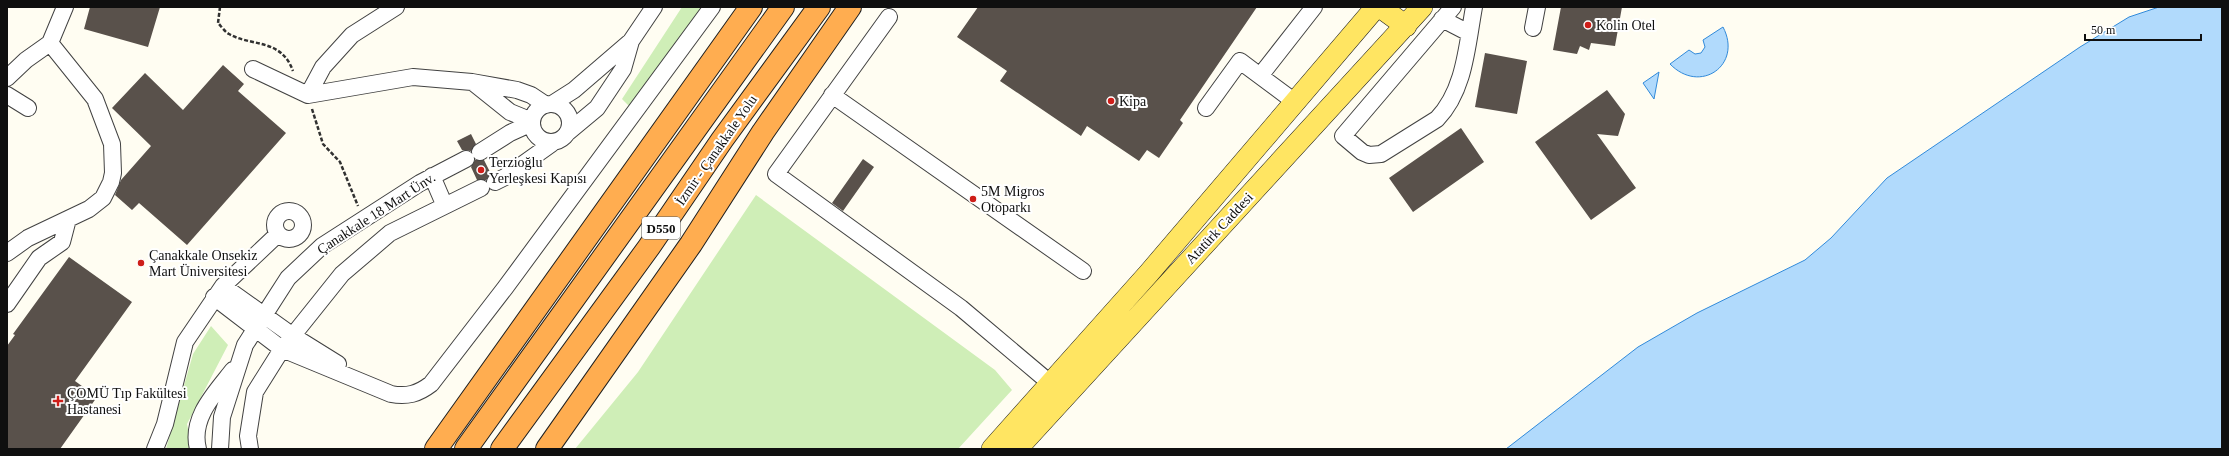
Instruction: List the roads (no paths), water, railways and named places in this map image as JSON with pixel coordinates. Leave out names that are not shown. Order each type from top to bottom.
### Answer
[{"type":"highway","points":[[436,449],[751,7]]},
{"type":"highway","name":"İzmir - Çanakkale Yolu","points":[[466,449],[783,7]]},
{"type":"highway","name":"İzmir - Çanakkale Yolu","points":[[502,449],[649,247],[722,140],[819,7]]},
{"type":"highway","points":[[547,449],[691,244],[763,132],[850,7]]},
{"type":"main road","name":"Atatürk Caddesi","points":[[1017,449],[1058,389],[1149,273],[1376,7]]},
{"type":"main road","points":[[1380,7],[1406,26]]},
{"type":"main road","name":"Atatürk Caddesi","points":[[992,449],[1058,389],[1406,26],[1422,7]]},
{"type":"street","points":[[7,78],[26,60],[50,43],[65,7]]},
{"type":"street","points":[[308,95],[323,67],[352,35],[396,7]]},
{"type":"street","points":[[253,69],[308,95],[412,77],[472,82],[517,90],[549,104],[564,109],[568,114],[570,127],[561,137],[548,142],[536,135],[532,122],[536,111],[549,104],[574,90],[631,41],[654,7]]},
{"type":"street","points":[[259,321],[282,349],[384,391],[407,395],[423,390],[431,384],[510,282],[712,7]]},
{"type":"street","points":[[1260,76],[1314,7]]},
{"type":"street","points":[[1453,7],[1343,136],[1362,152],[1369,155],[1381,154],[1437,119],[1443,112],[1457,88],[1474,7]]},
{"type":"street","points":[[1534,28],[1537,7]]},
{"type":"street","points":[[889,17],[776,174],[961,308],[1058,389]]},
{"type":"street","points":[[1442,19],[1469,33]]},
{"type":"street","name":"Çanakkale 18 Mart Ünv.","points":[[250,449],[248,436],[255,392],[282,349],[342,274],[390,233],[444,204],[505,177],[561,137],[597,108],[623,69],[631,41]]},
{"type":"street","points":[[7,253],[28,238],[96,204],[108,190],[113,173],[112,144],[95,99],[50,43]]},
{"type":"street","points":[[1206,108],[1240,61],[1295,102]]},
{"type":"street","points":[[472,82],[510,112],[532,122]]},
{"type":"street","points":[[7,95],[28,108]]},
{"type":"street","points":[[832,95],[1083,271]]},
{"type":"street","name":"Çanakkale 18 Mart Ünv.","points":[[220,449],[222,417],[245,345],[288,278],[322,246],[432,176],[473,156],[510,133],[532,122]]},
{"type":"street","points":[[432,176],[444,204]]},
{"type":"street","points":[[7,304],[39,258],[62,242],[68,219]]},
{"type":"street","points":[[155,449],[165,424],[185,342],[219,292],[278,234]]},
{"type":"street","points":[[219,292],[259,321],[293,336],[384,391]]},
{"type":"street","points":[[198,449],[195,437],[207,403],[239,363]]},
{"type":"water","points":[[2159,7],[2222,7],[2222,449],[1506,449],[1638,347],[1697,313],[1805,260],[1831,238],[1887,178],[2080,47],[2129,17]]},
{"type":"water","points":[[1723,27],[1728,41],[1727,53],[1723,64],[1715,71],[1705,76],[1694,77],[1682,73],[1670,64],[1689,50],[1695,54],[1701,53],[1705,47],[1703,40]]},
{"type":"water","points":[[1659,72],[1654,99],[1643,83]]},
{"type":"place","name":"Kolin Otel","points":[[1588,25]]},
{"type":"place","name":"Kipa","points":[[1111,101]]},
{"type":"place","name":"Terzioğlu Yerleşkesi Kapısı","points":[[481,170]]},
{"type":"place","name":"5M Migros Otoparkı","points":[[973,199]]},
{"type":"place","name":"Çanakkale Onsekiz Mart Üniversitesi","points":[[141,263]]},
{"type":"place","name":"ÇOMÜ Tıp Fakültesi Hastanesi","points":[[58,401]]}]
